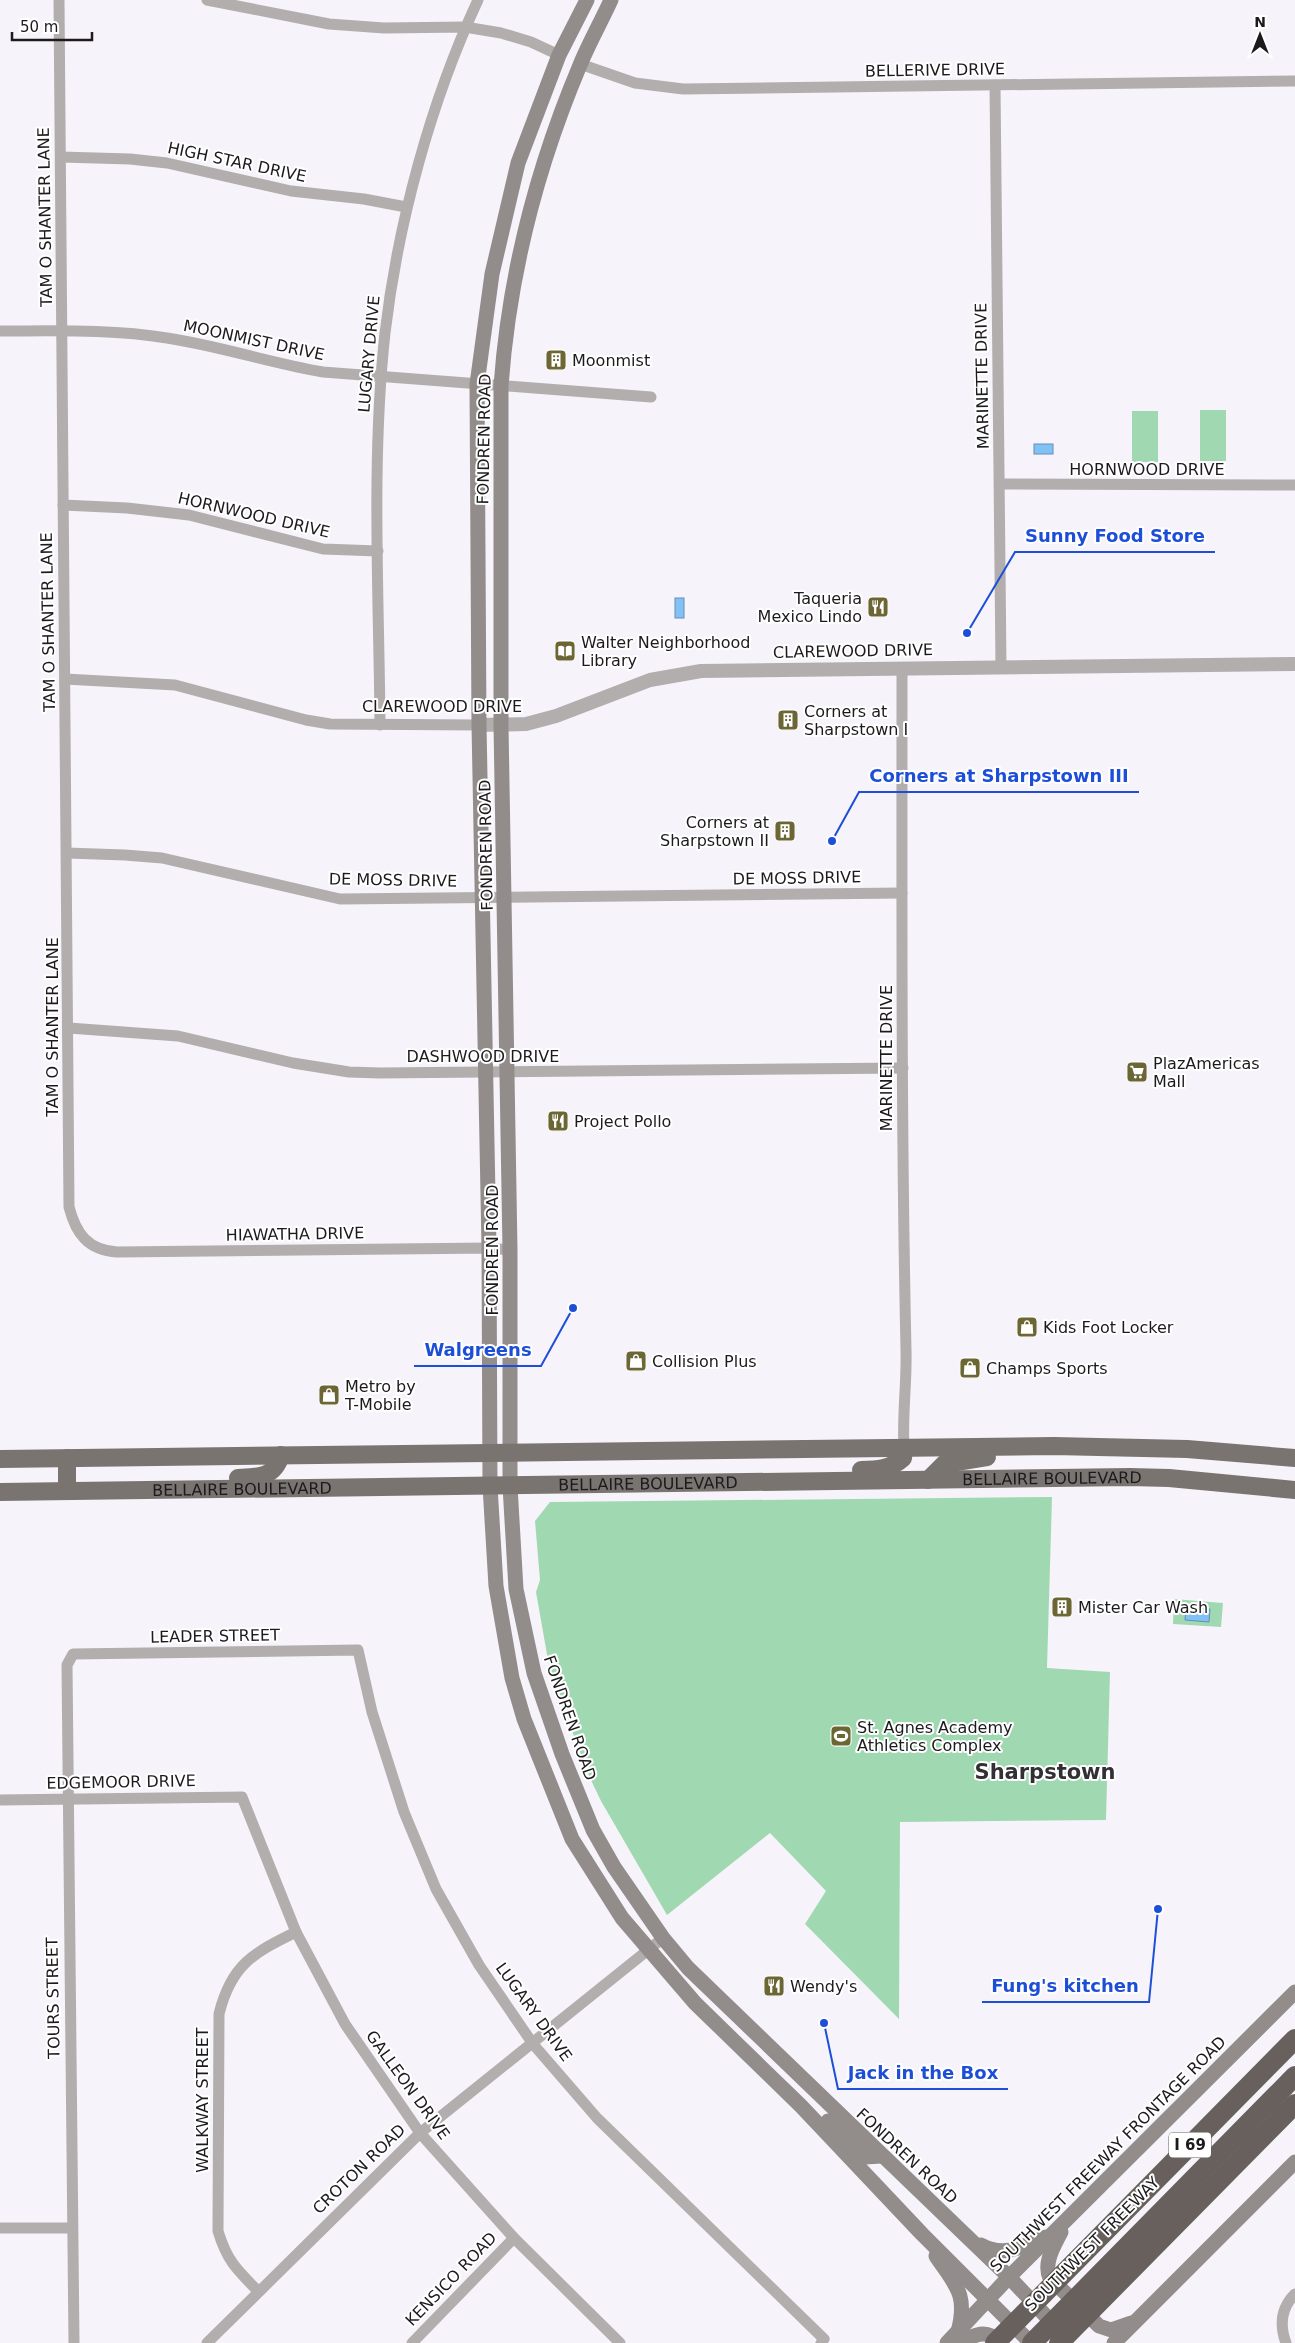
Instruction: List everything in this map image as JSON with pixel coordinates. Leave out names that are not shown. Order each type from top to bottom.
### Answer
[{"type":"highway","name":"SOUTHWEST FREEWAY","points":[[995,2343],[1295,2039]]},
{"type":"highway","points":[[1032,2343],[1295,2076]]},
{"type":"highway","name":"I 69","points":[[1059,2343],[1295,2104]]},
{"type":"main road","name":"FONDREN ROAD","points":[[587,0],[559,55],[518,164],[501,230],[486,310],[477,384],[479,725],[489,1248],[490,1486],[496,1586],[512,1678],[524,1719],[572,1839],[622,1918],[695,2003],[801,2106],[918,2229],[1032,2343]]},
{"type":"main road","name":"FONDREN ROAD","points":[[611,0],[580,64],[541,171],[525,227],[512,299],[501,386],[501,725],[510,1250],[510,1486],[516,1589],[534,1673],[562,1754],[593,1830],[614,1867],[663,1938],[688,1968],[881,2156],[1009,2277],[1071,2343]]},
{"type":"main road","points":[[545,92],[569,67],[580,64],[577,55],[581,39],[581,14]]},
{"type":"main road","points":[[928,1480],[944,1464],[996,1454],[1004,1447]]},
{"type":"main road","name":"BELLAIRE BOULEVARD","points":[[0,1459],[1004,1447],[1187,1449],[1295,1458]]},
{"type":"main road","points":[[797,1482],[824,1472],[882,1469],[897,1463],[903,1458],[904,1448]]},
{"type":"main road","points":[[182,1490],[208,1480],[261,1477],[278,1466],[281,1455]]},
{"type":"main road","points":[[67,1458],[67,1491]]},
{"type":"main road","name":"BELLAIRE BOULEVARD","points":[[0,1492],[1169,1478],[1295,1490]]},
{"type":"main road","points":[[512,1678],[534,1673]]},
{"type":"main road","name":"SOUTHWEST FREEWAY FRONTAGE ROAD","points":[[954,2339],[1009,2277],[1295,1992]]},
{"type":"main road","points":[[801,2106],[819,2112],[865,2157],[881,2156]]},
{"type":"main road","points":[[1118,2341],[1295,2162]]},
{"type":"main road","points":[[970,2239],[991,2250],[1009,2252],[1060,2228]]},
{"type":"main road","points":[[1060,2228],[1051,2253],[1047,2272],[1050,2278],[1099,2326],[1105,2329],[1117,2328],[1137,2321]]},
{"type":"main road","points":[[918,2229],[960,2294],[963,2310],[954,2339],[985,2333],[993,2334],[1001,2343]]},
{"type":"street","name":"TAM O SHANTER LANE","points":[[59,0],[69,1207],[73,1221],[84,1240]]},
{"type":"street","points":[[207,0],[329,24],[384,28],[465,27],[501,33],[531,42],[559,55]]},
{"type":"street","name":"LUGARY DRIVE","points":[[380,724],[378,440],[382,377],[393,275],[406,207],[437,107],[465,27],[478,0]]},
{"type":"street","name":"BELLERIVE DRIVE","points":[[580,64],[635,82],[657,87],[683,89],[1295,81]]},
{"type":"street","name":"MARINETTE DRIVE","points":[[995,85],[1001,666]]},
{"type":"street","name":"HIGH STAR DRIVE","points":[[61,157],[130,159],[167,163],[291,191],[364,199],[406,207]]},
{"type":"street","name":"MOONMIST DRIVE","points":[[0,331],[63,330],[132,333],[222,348],[275,364],[323,372],[651,397]]},
{"type":"street","name":"HORNWOOD DRIVE","points":[[1000,484],[1295,485]]},
{"type":"street","name":"HORNWOOD DRIVE","points":[[62,505],[127,508],[189,515],[323,549],[378,551]]},
{"type":"street","name":"CLAREWOOD DRIVE","points":[[65,679],[175,685],[306,720],[330,724],[501,725],[526,724],[556,716],[628,687],[659,677],[719,670],[1295,664]]},
{"type":"street","name":"MARINETTE DRIVE","points":[[902,668],[903,1068],[907,1375],[903,1419],[904,1448]]},
{"type":"street","name":"DE MOSS DRIVE","points":[[67,853],[162,858],[340,899],[902,893]]},
{"type":"street","name":"DASHWOOD DRIVE","points":[[68,1028],[178,1036],[293,1063],[349,1072],[507,1073],[903,1068]]},
{"type":"street","name":"HIAWATHA DRIVE","points":[[84,1240],[94,1247],[117,1252],[489,1248],[510,1250]]},
{"type":"street","name":"LUGARY DRIVE","points":[[358,1650],[385,1759],[404,1812],[436,1889],[479,1965],[533,2044],[597,2118],[823,2341]]},
{"type":"street","name":"LEADER STREET","points":[[73,1654],[358,1650]]},
{"type":"street","name":"TOURS STREET","points":[[73,1654],[66,1665],[66,1799],[74,2343]]},
{"type":"street","name":"EDGEMOOR DRIVE","points":[[0,1800],[242,1797]]},
{"type":"street","name":"GALLEON DRIVE","points":[[242,1797],[296,1932],[345,2024],[420,2133],[514,2238],[620,2343]]},
{"type":"street","name":"WALKWAY STREET","points":[[258,2291],[232,2265],[223,2248],[218,2231],[218,2014],[224,1993],[233,1976],[246,1961],[260,1949],[296,1932]]},
{"type":"street","name":"CROTON ROAD","points":[[207,2343],[420,2133],[663,1938]]},
{"type":"street","points":[[0,2228],[72,2228]]},
{"type":"street","name":"KENSICO ROAD","points":[[412,2343],[514,2238]]},
{"type":"street","points":[[1285,2340],[1281,2320],[1286,2304],[1295,2294]]},
{"type":"green space","points":[[1200,410],[1226,410],[1226,461],[1200,461]]},
{"type":"green space","points":[[1132,411],[1158,411],[1158,462],[1132,462]]},
{"type":"green space","name":"St. Agnes Academy Athletics Complex","points":[[1052,1497],[1047,1668],[1110,1672],[1106,1820],[900,1822],[899,2019],[805,1924],[826,1891],[770,1833],[667,1915],[601,1801],[589,1776],[559,1696],[548,1660],[536,1592],[540,1580],[535,1521],[550,1502]]},
{"type":"green space","points":[[1174,1599],[1223,1603],[1221,1627],[1173,1624]]},
{"type":"water","points":[[1034,444],[1053,444],[1053,454],[1034,454]]},
{"type":"water","points":[[675,598],[684,598],[684,618],[675,618]]},
{"type":"water","points":[[1186,1607],[1210,1609],[1209,1622],[1185,1620]]},
{"type":"place","name":"Moonmist","points":[[556,360]]},
{"type":"place","name":"Taqueria Mexico Lindo","points":[[878,607]]},
{"type":"place","name":"Sunny Food Store","points":[[967,633]]},
{"type":"place","name":"Walter Neighborhood Library","points":[[565,651]]},
{"type":"place","name":"Corners at Sharpstown I","points":[[788,720]]},
{"type":"place","name":"Corners at Sharpstown II","points":[[785,831]]},
{"type":"place","name":"Corners at Sharpstown III","points":[[832,841]]},
{"type":"place","name":"PlazAmericas Mall","points":[[1137,1072]]},
{"type":"place","name":"Project Pollo","points":[[558,1121]]},
{"type":"place","name":"Walgreens","points":[[573,1308]]},
{"type":"place","name":"Kids Foot Locker","points":[[1027,1327]]},
{"type":"place","name":"Collision Plus","points":[[636,1361]]},
{"type":"place","name":"Champs Sports","points":[[970,1368]]},
{"type":"place","name":"Metro by T-Mobile","points":[[329,1395]]},
{"type":"place","name":"Mister Car Wash","points":[[1062,1607]]},
{"type":"place","name":"St. Agnes Academy Athletics Complex","points":[[841,1736]]},
{"type":"place","name":"Fung's kitchen","points":[[1158,1909]]},
{"type":"place","name":"Wendy's","points":[[774,1986]]},
{"type":"place","name":"Jack in the Box","points":[[824,2023]]},
{"type":"district","name":"Sharpstown","points":[[1045,1772]]}]
